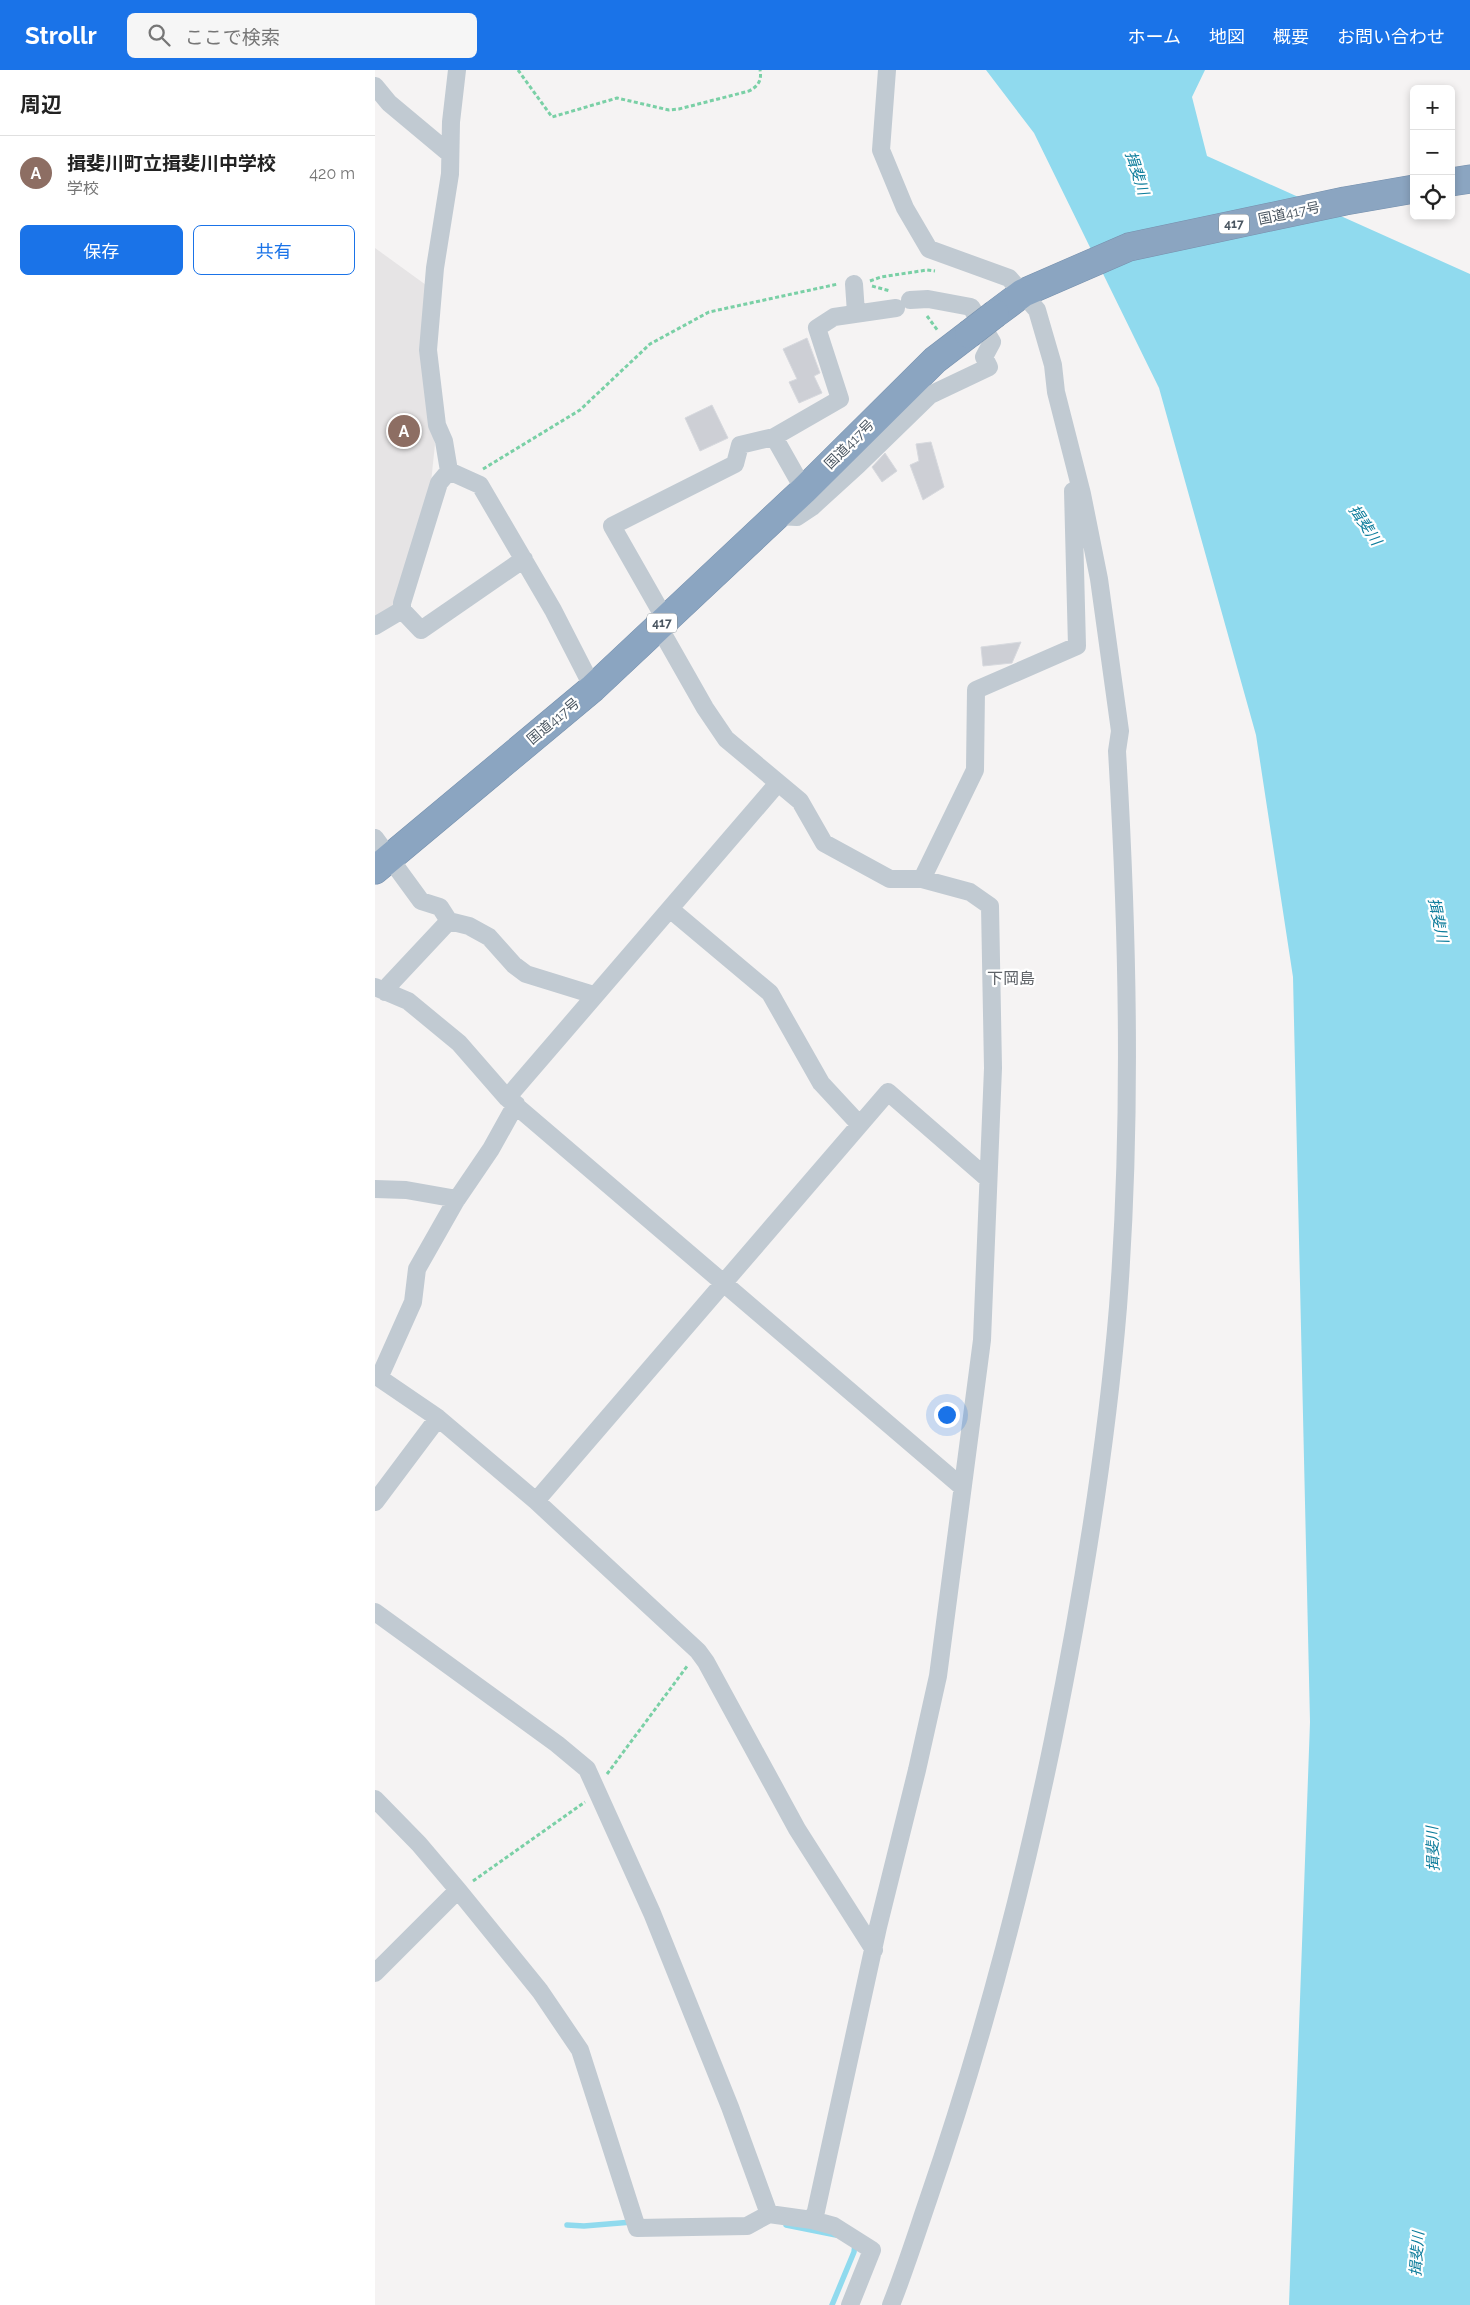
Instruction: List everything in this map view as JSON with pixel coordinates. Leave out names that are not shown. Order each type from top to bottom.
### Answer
[{"type":"highway","points":[[1455,181],[1470,179]]},
{"type":"highway","name":"国道417号","points":[[380,855],[593,688],[804,490],[897,396],[960,341],[1023,293],[1129,247],[1345,201],[1410,190]]},
{"type":"street","points":[[449,471],[443,441],[437,424],[428,350],[435,268],[450,174],[457,70]]},
{"type":"street","points":[[887,70],[881,150],[905,208],[929,249],[1009,278],[1037,310],[1053,365],[1056,392],[1082,494],[1099,579],[1120,732],[1117,751],[1127,962],[1124,1194],[1117,1308],[1093,1522],[1077,1620],[1033,1840],[1002,1962],[965,2089],[891,2305]]},
{"type":"street","points":[[375,86],[389,103],[450,154]]},
{"type":"street","points":[[854,284],[856,313]]},
{"type":"street","points":[[776,516],[797,517],[805,512],[858,465],[930,395],[989,367],[985,357],[992,342],[971,307],[928,299],[834,317],[817,328],[840,399],[774,437],[740,445],[735,464],[612,526],[705,708],[726,739],[800,801],[824,843],[890,879],[922,880],[970,892],[990,906],[993,1068],[983,1340],[937,1676],[816,2211],[812,2220]]},
{"type":"street","points":[[774,437],[804,490]]},
{"type":"street","points":[[922,880],[975,770],[976,690],[1077,646],[1072,460]]},
{"type":"street","points":[[449,471],[480,485],[553,610],[593,688]]},
{"type":"street","points":[[449,471],[439,483],[402,604],[402,610],[421,630],[523,559]]},
{"type":"street","points":[[375,626],[402,610]]},
{"type":"street","points":[[778,784],[671,909],[594,995],[511,1101],[491,1149],[457,1199],[417,1270],[413,1302],[377,1376],[438,1418],[536,1501],[697,1651],[706,1662],[797,1829],[874,1950]]},
{"type":"street","points":[[380,855],[421,901],[439,908],[449,921],[469,926],[489,937],[514,965],[526,974],[594,995]]},
{"type":"street","points":[[671,909],[770,993],[821,1083],[859,1124]]},
{"type":"street","points":[[380,989],[389,984],[449,921]]},
{"type":"street","points":[[380,989],[408,1001],[459,1042],[511,1101],[962,1487]]},
{"type":"street","points":[[536,1501],[888,1092],[988,1179]]},
{"type":"street","points":[[375,1189],[406,1190],[457,1199]]},
{"type":"street","points":[[375,1502],[438,1418]]},
{"type":"street","points":[[375,1612],[557,1744],[587,1769],[652,1913],[730,2106],[769,2214]]},
{"type":"street","points":[[375,1799],[419,1844],[458,1890],[540,1991],[580,2050],[637,2228],[747,2226],[769,2214],[812,2220],[834,2226],[872,2250],[850,2305]]},
{"type":"street","points":[[375,1973],[458,1890]]},
{"type":"path","points":[[518,70],[552,117],[617,98],[669,110],[679,108],[749,91],[757,87],[761,77],[760,70]]},
{"type":"path","points":[[937,272],[927,270],[881,277],[863,285],[905,295],[903,304],[919,307],[960,341]]},
{"type":"path","points":[[470,481],[480,471],[579,410],[650,344],[709,312],[843,283],[854,284]]},
{"type":"path","points":[[458,1890],[584,1803],[697,1651]]},
{"type":"shaded area","points":[[375,248],[426,285],[430,419],[435,444],[429,502],[393,611],[375,621]]},
{"type":"water","name":"揖斐川","points":[[986,70],[1205,70],[1192,97],[1207,156],[1470,274],[1470,2305],[1289,2305],[1310,1722],[1293,977],[1256,735],[1159,388],[1034,133]]},
{"type":"building","points":[[807,338],[820,373],[814,376],[822,393],[799,403],[789,382],[797,379],[783,349]]},
{"type":"building","points":[[712,405],[728,438],[700,451],[685,418]]},
{"type":"building","points":[[931,442],[944,487],[923,500],[910,465],[919,461],[916,444]]},
{"type":"building","points":[[885,453],[897,471],[882,482],[872,467]]},
{"type":"building","points":[[1021,642],[1012,663],[983,666],[981,647]]},
{"type":"waterway","points":[[567,2225],[584,2226],[632,2222]]},
{"type":"waterway","points":[[786,2225],[836,2235]]},
{"type":"waterway","points":[[832,2305],[854,2252],[855,2244]]},
{"type":"place","name":"揖斐川町立揖斐川中学校","points":[[404,431]]},
{"type":"district","name":"下岡島","points":[[1011,978]]}]
